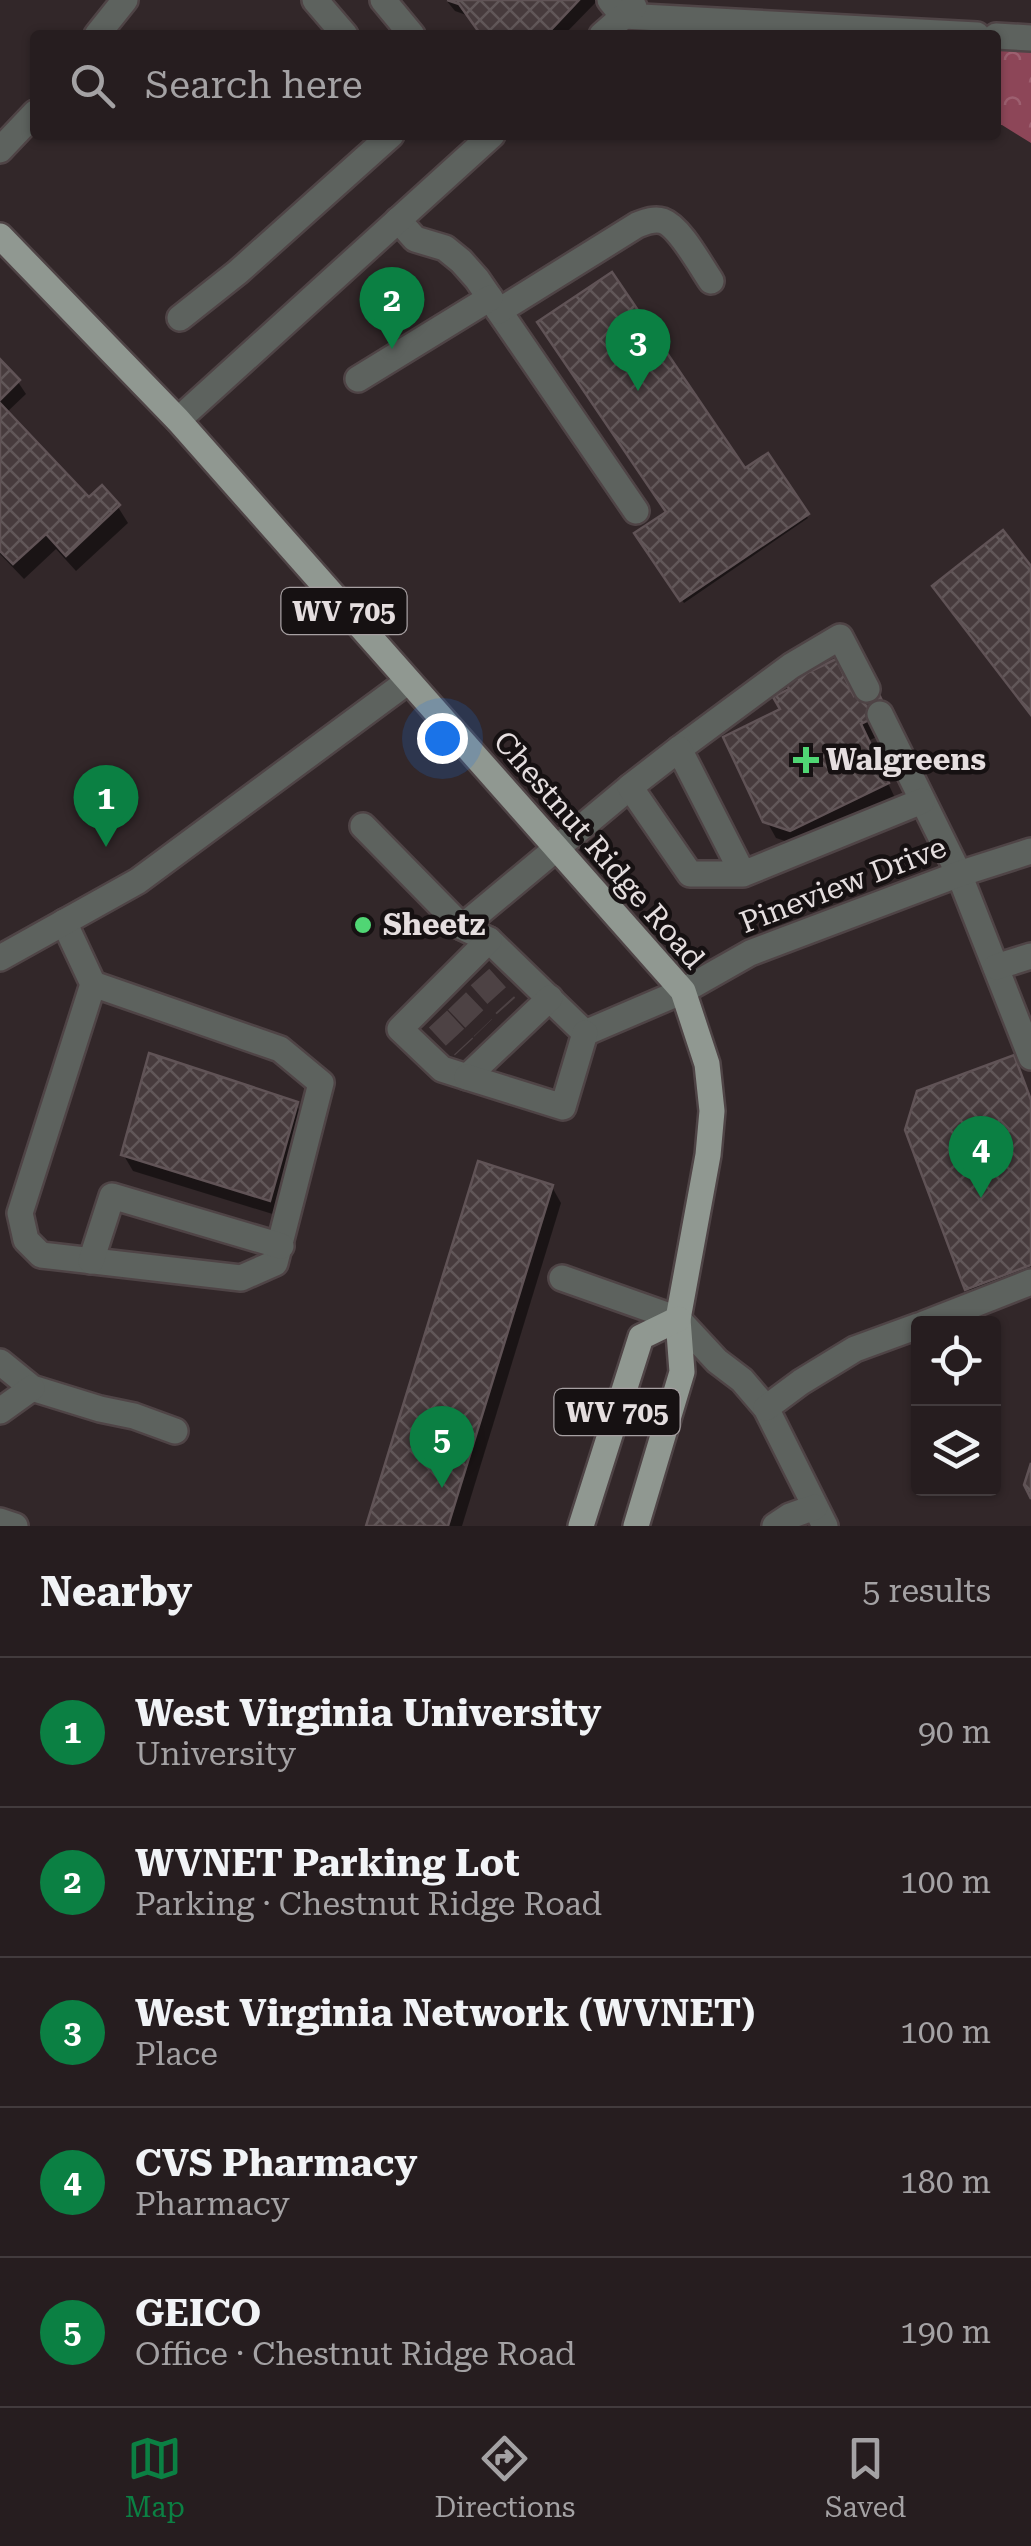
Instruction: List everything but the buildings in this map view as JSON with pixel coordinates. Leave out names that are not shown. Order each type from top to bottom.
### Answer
[{"type":"main road","name":"Chestnut Ridge Road","points":[[0,236],[178,420],[683,991],[707,1064],[712,1111],[708,1155],[678,1320],[682,1372],[636,1526]]},
{"type":"main road","name":"WV 705","points":[[582,1526],[641,1338],[678,1320]]},
{"type":"street","points":[[101,30],[125,0]]},
{"type":"street","points":[[315,0],[341,30]]},
{"type":"street","points":[[383,0],[408,30]]},
{"type":"street","points":[[606,30],[625,5],[918,30]]},
{"type":"street","points":[[1001,36],[1031,38]]},
{"type":"street","points":[[0,150],[18,120]]},
{"type":"street","points":[[180,318],[238,272],[384,140]]},
{"type":"street","points":[[178,420],[486,140]]},
{"type":"street","points":[[398,220],[415,239],[445,248],[461,261],[636,512]]},
{"type":"street","points":[[358,379],[652,220],[663,221],[675,229],[711,281]]},
{"type":"street","points":[[462,926],[679,749],[791,666],[840,636],[868,689]]},
{"type":"street","points":[[852,658],[876,675],[897,714],[886,725],[959,874],[1031,1057]]},
{"type":"street","points":[[0,958],[138,881],[407,682]]},
{"type":"street","points":[[679,749],[743,874]]},
{"type":"street","points":[[630,787],[690,874],[743,874],[922,801]]},
{"type":"street","points":[[363,826],[462,926],[489,940],[585,1033],[562,1106],[471,1062],[442,1068],[400,1028],[440,1003],[473,970],[489,940]]},
{"type":"street","name":"Pineview Drive","points":[[585,1033],[683,991],[750,953],[1031,851]]},
{"type":"street","points":[[64,922],[93,984],[20,1213],[26,1240],[41,1255],[240,1278],[276,1263],[321,1083],[280,1049],[93,984]]},
{"type":"street","points":[[996,967],[1031,956]]},
{"type":"street","points":[[471,1062],[515,1015],[550,998]]},
{"type":"street","points":[[91,1261],[112,1196],[280,1246]]},
{"type":"street","points":[[562,1278],[678,1320],[716,1361],[742,1380],[766,1408],[820,1516],[790,1516],[776,1526]]},
{"type":"street","points":[[943,1316],[1031,1282]]},
{"type":"street","points":[[766,1408],[855,1349],[911,1328]]},
{"type":"street","points":[[0,1362],[32,1388],[175,1431]]},
{"type":"street","points":[[0,1410],[32,1388]]},
{"type":"street","points":[[0,1521],[15,1526]]},
{"type":"green space","points":[[1001,38],[1031,46],[1031,143],[1002,125]]},
{"type":"tunnel","points":[[480,977],[506,1006]]},
{"type":"tunnel","points":[[457,1001],[483,1028]]},
{"type":"tunnel","points":[[438,1019],[464,1047]]},
{"type":"place","name":"WVNET Parking Lot","points":[[392,349]]},
{"type":"place","name":"West Virginia Network (WVNET)","points":[[638,391]]},
{"type":"place","name":"Walgreens","points":[[806,760]]},
{"type":"place","name":"West Virginia University","points":[[106,847]]},
{"type":"place","name":"Sheetz","points":[[363,925]]},
{"type":"place","name":"CVS Pharmacy","points":[[981,1198]]},
{"type":"place","name":"GEICO","points":[[442,1488]]}]
